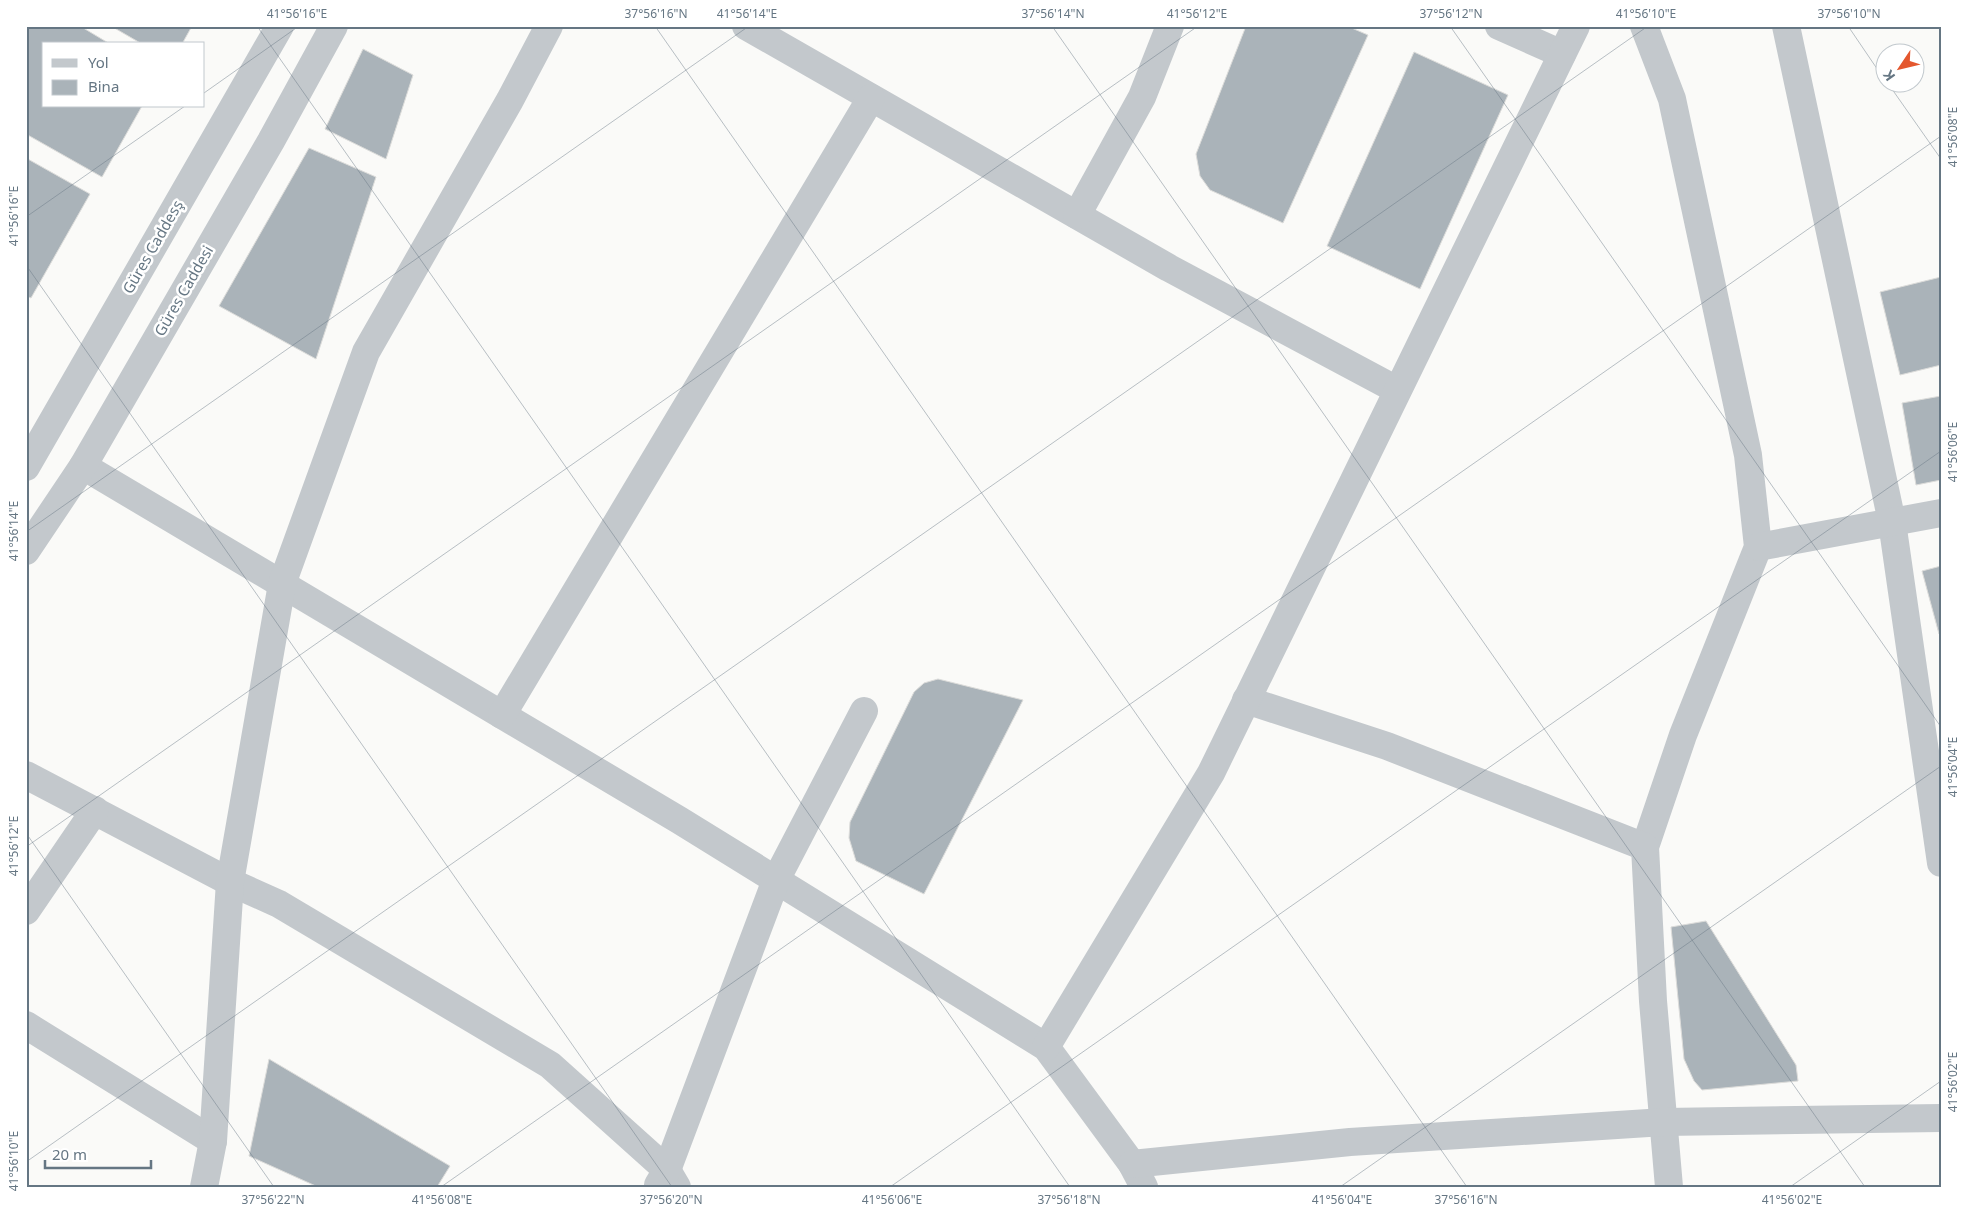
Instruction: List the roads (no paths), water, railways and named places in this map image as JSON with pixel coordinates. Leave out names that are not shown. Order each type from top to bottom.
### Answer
[{"type":"street","name":"Güres Caddesş","points":[[26,467],[280,26]]},
{"type":"street","name":"Güres Caddesi","points":[[26,551],[83,466],[271,141],[334,26]]},
{"type":"street","points":[[204,1187],[213,1141],[230,882],[282,584],[366,352],[505,108],[549,26]]},
{"type":"street","points":[[746,26],[1168,268],[1397,390]]},
{"type":"street","points":[[1077,215],[1142,97],[1170,26]]},
{"type":"street","points":[[1499,26],[1562,54]]},
{"type":"street","points":[[1046,1047],[1210,773],[1576,26]]},
{"type":"street","points":[[1644,26],[1672,98],[1748,454],[1758,547],[1683,735],[1645,847],[1652,1001],[1669,1187]]},
{"type":"street","points":[[1786,26],[1892,522],[1941,863]]},
{"type":"street","points":[[502,715],[871,98]]},
{"type":"street","points":[[83,466],[776,880],[1046,1047],[1138,1175],[1350,1142],[1664,1122],[1941,1118]]},
{"type":"street","points":[[1758,547],[1941,513]]},
{"type":"street","points":[[1246,700],[1387,746],[1645,847]]},
{"type":"street","points":[[26,775],[96,810],[230,882],[279,904],[550,1065],[667,1181],[776,880],[864,711]]},
{"type":"street","points":[[26,911],[96,810]]},
{"type":"street","points":[[26,1025],[213,1141]]}]
